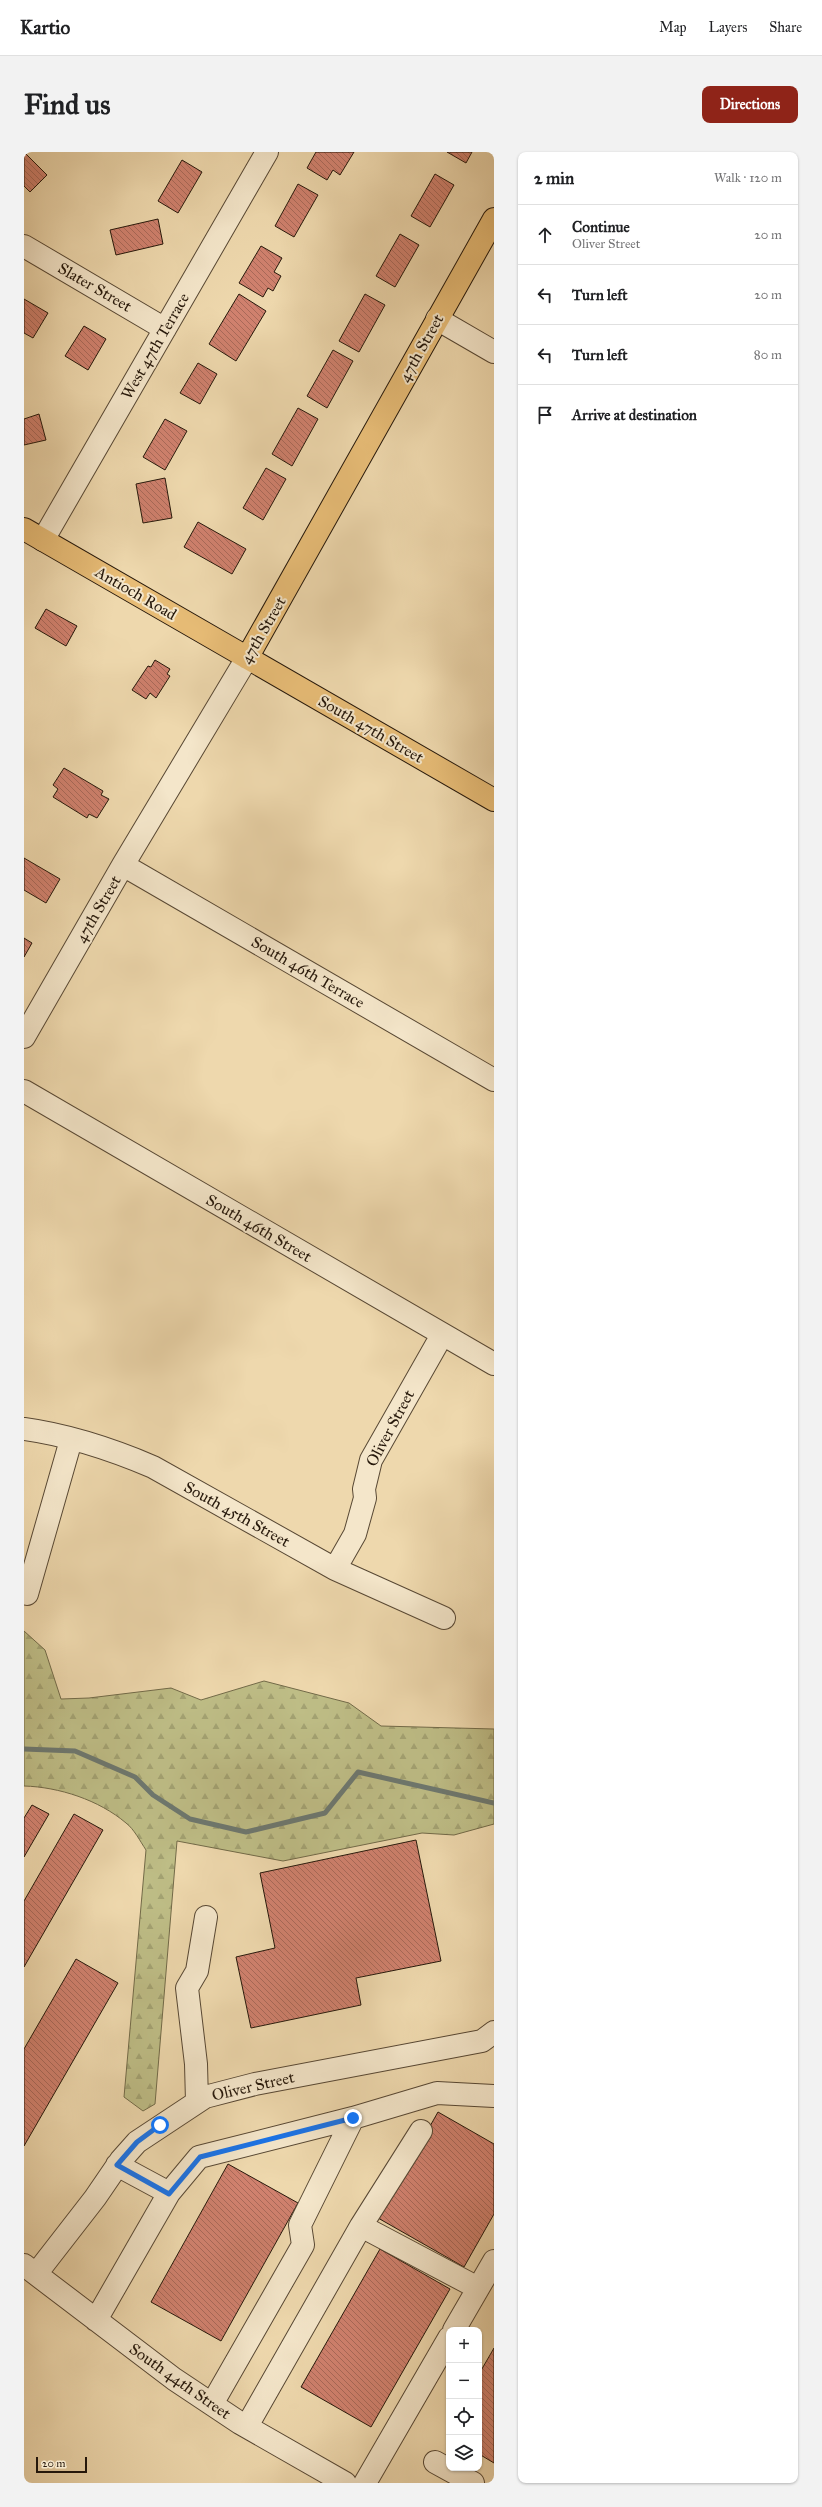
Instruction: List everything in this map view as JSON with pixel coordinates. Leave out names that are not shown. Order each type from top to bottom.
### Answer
[{"type":"main road","name":"47th Street","points":[[247,658],[494,220]]},
{"type":"main road","name":"Antioch Road","points":[[24,529],[247,658]]},
{"type":"main road","name":"South 47th Street","points":[[247,658],[494,800]]},
{"type":"street","name":"West 47th Terrace","points":[[43,540],[267,152]]},
{"type":"street","name":"Slater Street","points":[[24,246],[165,329]]},
{"type":"street","points":[[437,319],[494,352]]},
{"type":"street","name":"47th Street","points":[[24,1036],[123,865],[247,658]]},
{"type":"street","name":"South 46th Terrace","points":[[123,865],[494,1080]]},
{"type":"street","name":"South 46th Street","points":[[24,1091],[494,1364]]},
{"type":"street","name":"Oliver Street","points":[[334,1569],[355,1534],[365,1498],[364,1488],[371,1460],[442,1335]]},
{"type":"street","name":"South 45th Street","points":[[24,1429],[126,1455],[153,1467],[334,1569],[444,1618]]},
{"type":"street","points":[[27,1594],[71,1440]]},
{"type":"street","points":[[197,2102],[196,2064],[187,1988],[197,1971],[206,1917]]},
{"type":"street","name":"Oliver Street","points":[[30,2269],[95,2198],[117,2165],[137,2142],[205,2097],[255,2084],[482,2041],[494,2032]]},
{"type":"street","points":[[96,2320],[169,2194],[200,2157],[353,2118],[437,2093],[494,2096]]},
{"type":"street","points":[[212,2404],[303,2245],[300,2225],[353,2118]]},
{"type":"street","points":[[246,2426],[361,2226],[421,2131]]},
{"type":"street","points":[[117,2165],[169,2194]]},
{"type":"street","points":[[361,2226],[478,2288]]},
{"type":"street","points":[[456,2327],[494,2261]]},
{"type":"street","name":"South 44th Street","points":[[30,2269],[174,2379],[246,2426],[345,2483]]},
{"type":"street","points":[[365,2483],[446,2343]]},
{"type":"street","points":[[434,2462],[473,2483]]},
{"type":"green space","points":[[24,1631],[45,1650],[61,1699],[89,1698],[171,1688],[201,1700],[264,1681],[349,1703],[381,1726],[494,1729],[494,1824],[454,1835],[422,1833],[283,1861],[177,1841],[155,2104],[143,2111],[124,2097],[146,1850],[129,1826],[115,1815],[91,1801],[65,1792],[24,1786]]},
{"type":"building","points":[[24,152],[47,175],[30,192],[24,186]]},
{"type":"building","points":[[316,152],[354,152],[340,175],[333,170],[327,180],[307,168]]},
{"type":"building","points":[[447,152],[472,152],[466,163]]},
{"type":"building","points":[[182,160],[202,172],[178,213],[158,201]]},
{"type":"building","points":[[435,174],[454,185],[430,227],[411,216]]},
{"type":"building","points":[[298,184],[318,195],[294,237],[275,226]]},
{"type":"building","points":[[158,219],[163,244],[116,255],[110,230]]},
{"type":"building","points":[[400,234],[419,245],[395,287],[376,276]]},
{"type":"building","points":[[261,246],[282,258],[274,272],[281,276],[273,291],[268,288],[263,297],[239,283]]},
{"type":"building","points":[[239,294],[266,311],[236,361],[209,344]]},
{"type":"building","points":[[365,294],[385,305],[359,352],[339,341]]},
{"type":"building","points":[[24,299],[48,313],[33,338],[24,333]]},
{"type":"building","points":[[84,326],[106,339],[88,370],[65,356]]},
{"type":"building","points":[[333,350],[353,361],[327,408],[307,396]]},
{"type":"building","points":[[198,363],[217,374],[200,404],[180,393]]},
{"type":"building","points":[[298,408],[318,419],[292,466],[272,454]]},
{"type":"building","points":[[39,414],[46,440],[24,445],[24,419]]},
{"type":"building","points":[[165,419],[187,431],[165,470],[143,457]]},
{"type":"building","points":[[266,468],[286,479],[263,520],[243,508]]},
{"type":"building","points":[[165,478],[172,518],[143,523],[136,484]]},
{"type":"building","points":[[198,522],[246,549],[232,574],[184,547]]},
{"type":"building","points":[[46,609],[77,626],[66,646],[35,628]]},
{"type":"building","points":[[155,660],[170,669],[167,674],[170,676],[156,698],[150,693],[146,699],[132,690],[148,666],[151,667]]},
{"type":"building","points":[[64,768],[103,791],[101,795],[109,799],[97,818],[89,814],[87,818],[53,797],[58,789],[53,785]]},
{"type":"building","points":[[24,858],[60,879],[46,903],[24,890]]},
{"type":"building","points":[[24,938],[32,943],[24,957]]},
{"type":"building","points":[[32,1805],[49,1814],[24,1857],[24,1818]]},
{"type":"building","points":[[74,1814],[103,1830],[24,1967],[24,1901]]},
{"type":"building","points":[[416,1840],[441,1961],[356,1978],[361,2005],[251,2028],[236,1957],[275,1948],[260,1873]]},
{"type":"building","points":[[76,1959],[118,1983],[24,2146],[24,2049]]},
{"type":"building","points":[[438,2112],[494,2144],[494,2214],[464,2267],[378,2218]]},
{"type":"building","points":[[228,2164],[298,2203],[221,2341],[151,2302]]},
{"type":"building","points":[[380,2249],[450,2289],[371,2427],[301,2387]]},
{"type":"building","points":[[494,2348],[494,2463],[482,2456],[482,2369]]},
{"type":"waterway","points":[[24,1749],[75,1751],[135,1777],[153,1795],[190,1819],[246,1832],[325,1813],[358,1772],[494,1803]]},
{"type":"route","points":[[160,2125],[137,2142],[117,2165],[169,2194],[200,2157],[353,2118]]}]
